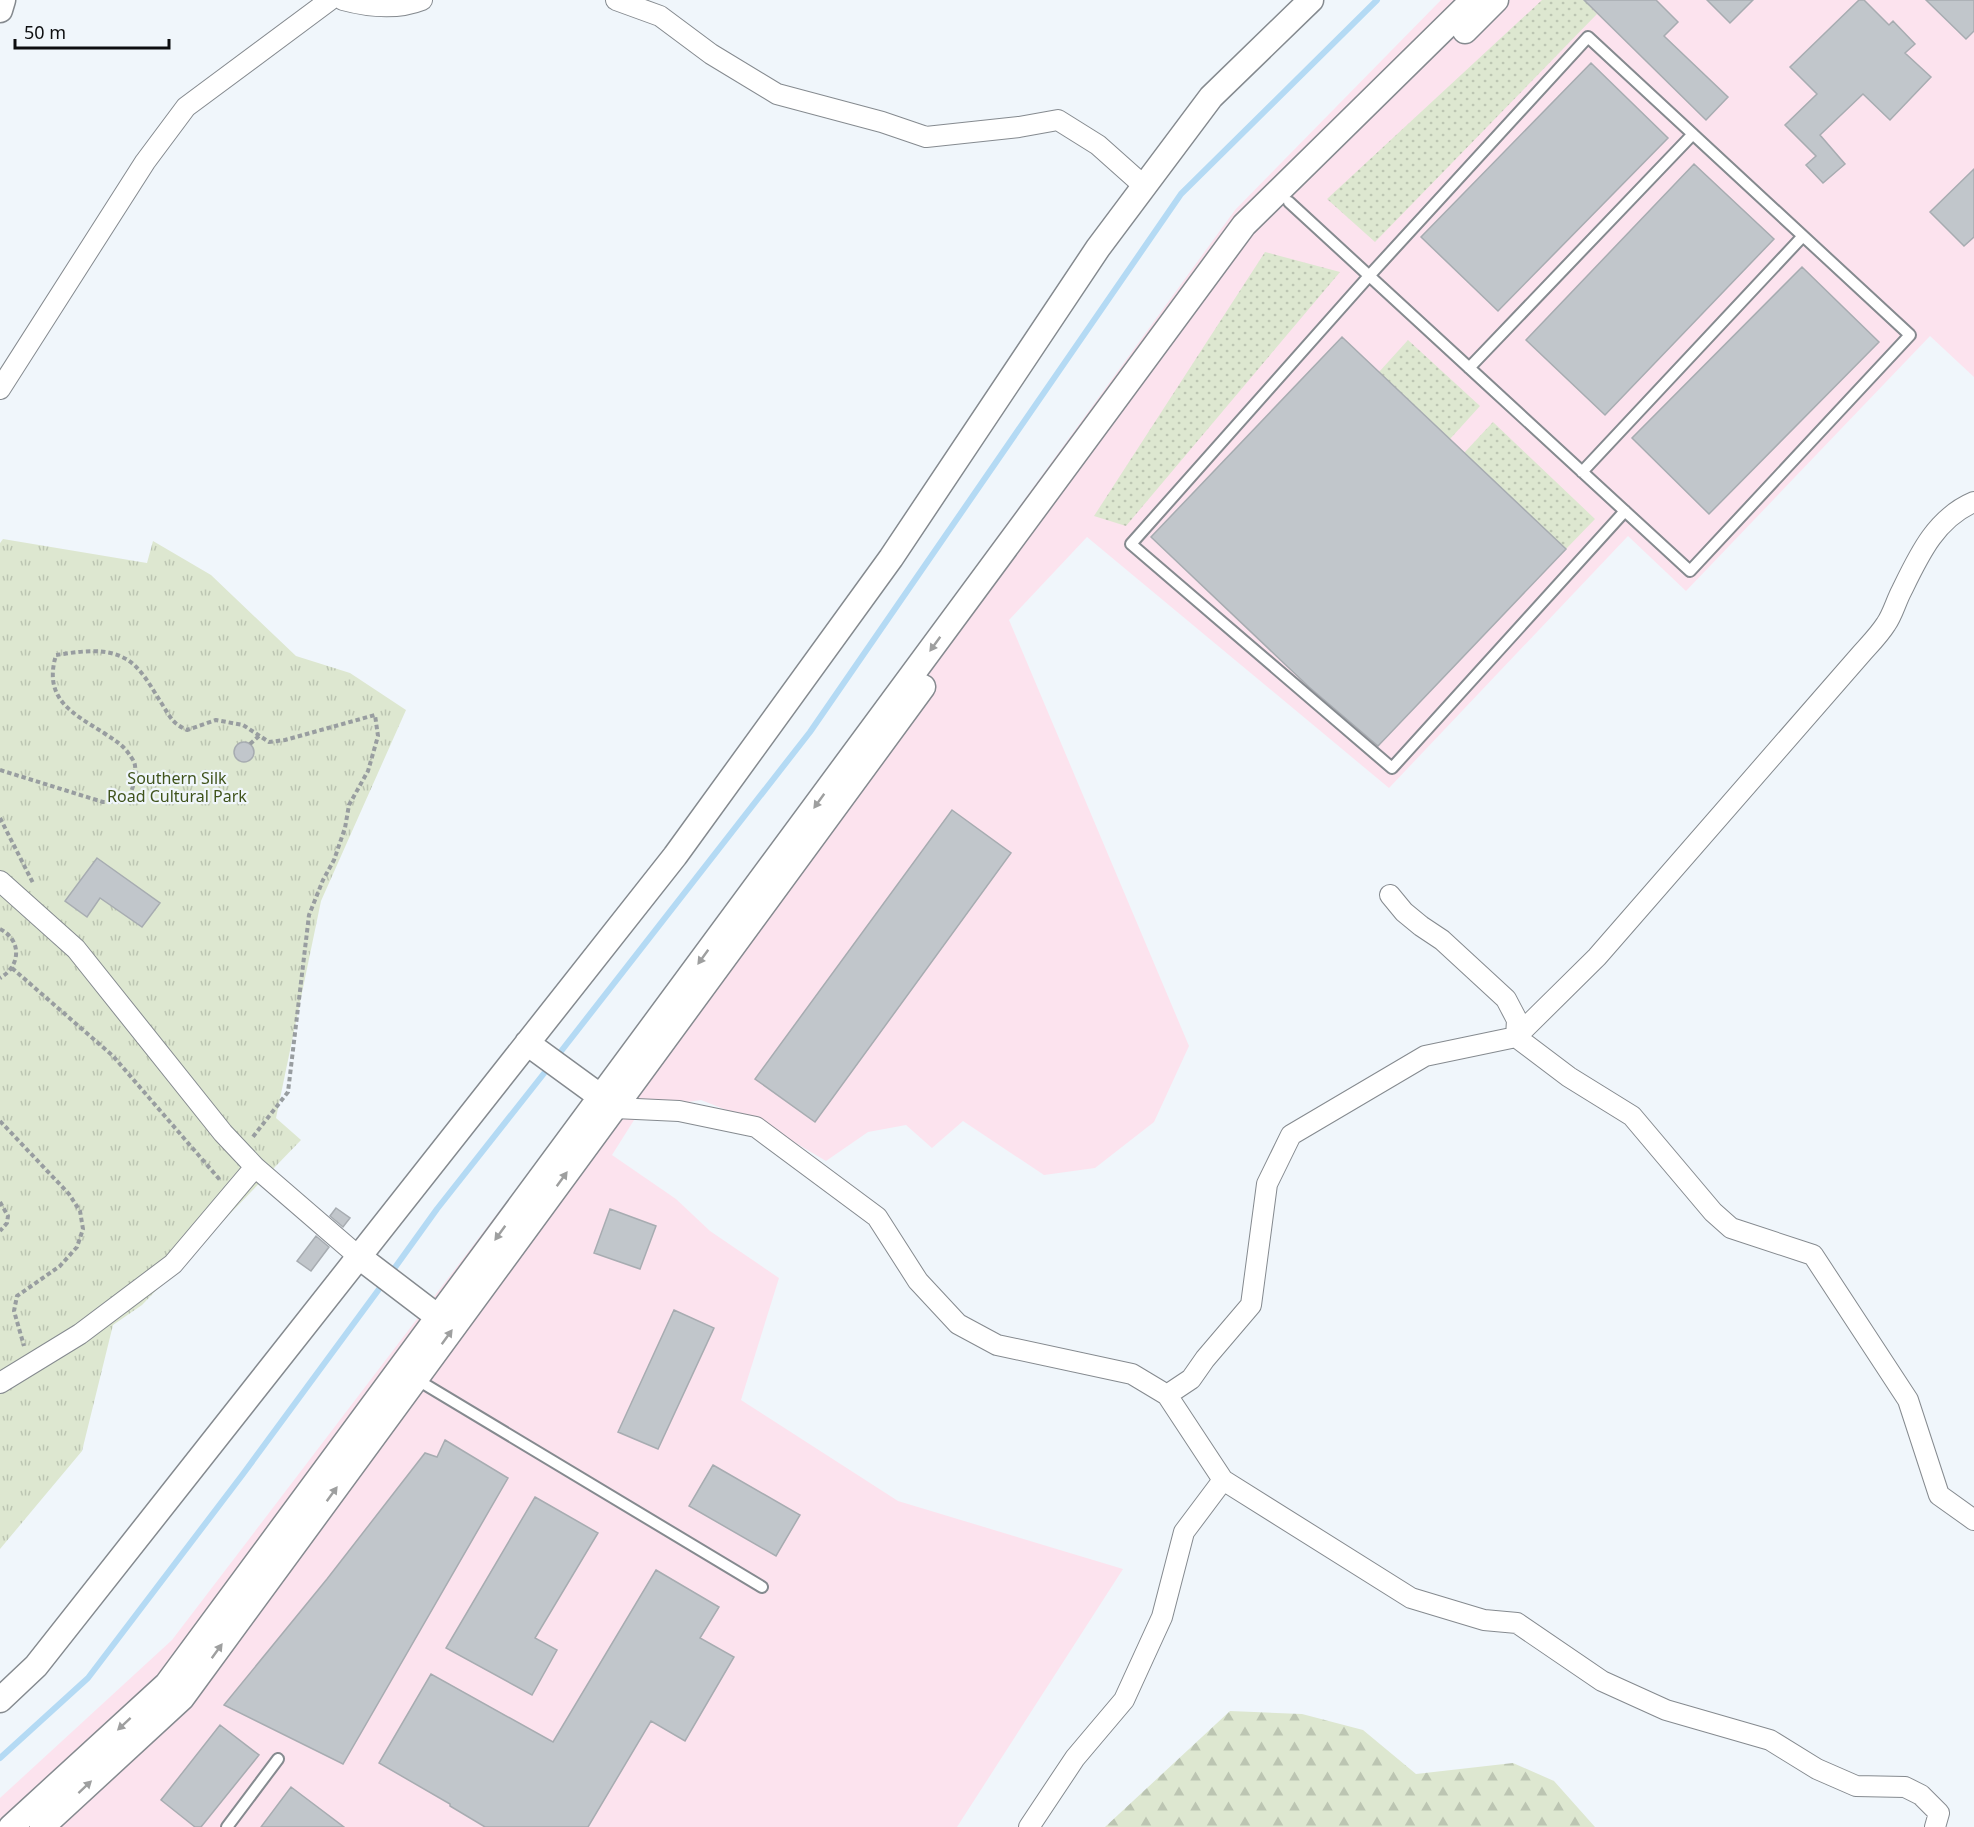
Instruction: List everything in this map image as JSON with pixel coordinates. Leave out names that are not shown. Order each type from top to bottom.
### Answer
[{"type":"street","points":[[0,10],[3,0]]},
{"type":"street","points":[[0,389],[145,162],[186,107],[330,0]]},
{"type":"street","points":[[343,0],[384,7],[413,4],[422,0]]},
{"type":"street","points":[[616,0],[660,16],[711,54],[777,94],[882,122],[926,137],[1020,127],[1058,120],[1098,145],[1144,186]]},
{"type":"street","points":[[0,1700],[36,1666],[675,856],[891,558],[1098,248],[1210,97],[1311,0]]},
{"type":"street","points":[[42,1827],[182,1698],[416,1379],[607,1102],[1244,225],[1473,0]]},
{"type":"street","points":[[11,1827],[167,1684],[438,1317],[607,1102],[1256,235],[1496,0]]},
{"type":"street","points":[[1167,1395],[1191,1379],[1251,1305],[1267,1184],[1291,1135],[1425,1056],[1516,1037],[1598,957],[1887,624],[1919,554],[1928,540],[1959,508],[1974,502]]},
{"type":"street","points":[[0,881],[76,949],[223,1133],[249,1160],[358,1256],[438,1317]]},
{"type":"street","points":[[1390,895],[1404,912],[1442,940],[1506,999],[1517,1020],[1516,1037]]},
{"type":"street","points":[[1516,1037],[1569,1077],[1632,1116],[1713,1212],[1731,1228],[1796,1248],[1813,1256],[1908,1400],[1939,1495],[1974,1520]]},
{"type":"street","points":[[526,1043],[607,1102],[679,1111],[756,1127],[877,1217],[918,1281],[958,1324],[997,1344],[1132,1374],[1167,1395],[1223,1480],[1411,1598],[1484,1620],[1516,1623],[1602,1681],[1666,1710],[1770,1740],[1817,1769],[1856,1786],[1905,1787],[1922,1795],[1939,1813],[1935,1827]]},
{"type":"street","points":[[0,1383],[80,1334],[174,1264],[232,1195],[249,1160]]},
{"type":"street","points":[[1029,1827],[1075,1758],[1124,1700],[1162,1617],[1184,1532],[1223,1480]]},
{"type":"lane","points":[[1289,202],[1370,276],[1469,368],[1625,511],[1690,571],[1910,335],[1588,37],[1370,276],[1131,544],[1392,768],[1625,511]]},
{"type":"lane","points":[[1469,368],[1693,134]]},
{"type":"lane","points":[[1582,472],[1803,236]]},
{"type":"lane","points":[[416,1379],[762,1587]]},
{"type":"lane","points":[[227,1827],[278,1759]]},
{"type":"path","points":[[0,770],[103,801],[117,802],[129,797],[134,784],[136,764],[124,746],[73,714],[59,699],[53,682],[51,671],[56,655],[80,651],[104,652],[125,658],[141,673],[176,725],[187,730],[216,720],[243,724],[269,742],[285,740],[375,715],[378,736],[368,771],[349,805],[345,828],[334,860],[322,880],[309,915],[288,1092],[261,1125],[249,1160]]},
{"type":"path","points":[[250,744],[259,736]]},
{"type":"path","points":[[0,818],[38,892]]},
{"type":"path","points":[[0,929],[15,942],[17,951],[12,968],[0,978]]},
{"type":"path","points":[[12,968],[113,1056],[232,1195]]},
{"type":"path","points":[[0,1121],[69,1194],[80,1211],[83,1229],[77,1247],[60,1266],[17,1296],[14,1311],[29,1364]]},
{"type":"path","points":[[0,1202],[8,1216],[7,1223],[0,1231]]},
{"type":"shaded area","points":[[1441,0],[1974,0],[1974,377],[1930,336],[1686,591],[1628,536],[1389,788],[1087,537],[1009,620],[1189,1046],[1154,1122],[1095,1168],[1044,1175],[963,1121],[932,1148],[906,1125],[868,1132],[826,1161],[767,1126],[701,1100],[641,1109],[612,1155],[676,1199],[710,1231],[779,1278],[741,1400],[898,1501],[1123,1569],[957,1827],[0,1827],[0,1798],[172,1640],[665,994],[1235,210]]},
{"type":"green space","points":[[1542,0],[1584,0],[1597,14],[1375,242],[1327,199]]},
{"type":"green space","points":[[1265,252],[1340,272],[1126,526],[1094,516]]},
{"type":"green space","points":[[1408,340],[1480,406],[1450,439],[1379,372]]},
{"type":"green space","points":[[1493,422],[1595,519],[1566,549],[1464,453]]},
{"type":"green space","name":"Southern Silk Road Cultural Park","points":[[3,539],[147,563],[153,541],[211,575],[296,656],[350,673],[406,710],[321,901],[276,1118],[301,1140],[142,1305],[113,1325],[82,1451],[0,1549],[0,543]]},
{"type":"green space","points":[[1230,1711],[1302,1714],[1363,1730],[1416,1774],[1513,1763],[1554,1781],[1595,1827],[1105,1827]]},
{"type":"building","points":[[1584,0],[1656,0],[1678,22],[1664,36],[1728,97],[1706,120]]},
{"type":"building","points":[[1707,0],[1753,0],[1730,23]]},
{"type":"building","points":[[1859,0],[1864,0],[1889,25],[1893,21],[1915,44],[1905,53],[1931,77],[1890,120],[1863,94],[1820,135],[1845,164],[1823,183],[1806,165],[1816,156],[1785,125],[1817,94],[1790,67]]},
{"type":"building","points":[[1926,0],[1974,0],[1974,31],[1966,39]]},
{"type":"building","points":[[1591,63],[1668,138],[1498,311],[1421,237]]},
{"type":"building","points":[[1694,164],[1774,239],[1605,415],[1526,340]]},
{"type":"building","points":[[1974,169],[1974,237],[1964,246],[1930,212]]},
{"type":"building","points":[[1802,267],[1879,342],[1709,514],[1632,438]]},
{"type":"building","points":[[1342,337],[1566,549],[1378,746],[1309,687],[1151,537]]},
{"type":"building","points":[[244,742],[251,745],[254,752],[251,759],[244,762],[237,759],[234,752],[237,745]]},
{"type":"building","points":[[952,810],[1011,853],[815,1122],[755,1079]]},
{"type":"building","points":[[97,858],[160,903],[142,927],[100,898],[87,917],[65,901]]},
{"type":"building","points":[[336,1208],[350,1218],[343,1227],[330,1216]]},
{"type":"building","points":[[610,1209],[656,1226],[640,1269],[594,1253]]},
{"type":"building","points":[[316,1236],[329,1247],[311,1271],[297,1261]]},
{"type":"building","points":[[674,1310],[714,1328],[658,1449],[618,1432]]},
{"type":"building","points":[[445,1440],[508,1478],[343,1764],[224,1705],[327,1579],[425,1453],[437,1457]]},
{"type":"building","points":[[713,1465],[800,1515],[776,1556],[689,1506]]},
{"type":"building","points":[[535,1497],[598,1533],[535,1638],[557,1650],[532,1695],[446,1648]]},
{"type":"building","points":[[656,1570],[719,1607],[700,1638],[734,1657],[685,1741],[651,1721],[588,1827],[485,1827],[379,1763],[431,1674],[553,1742]]},
{"type":"building","points":[[220,1725],[259,1755],[201,1827],[195,1827],[161,1800]]},
{"type":"building","points":[[291,1787],[344,1827],[261,1827]]},
{"type":"waterway","points":[[555,1059],[810,732],[1181,194],[1377,0]]},
{"type":"waterway","points":[[391,1273],[437,1209],[549,1067]]},
{"type":"waterway","points":[[0,1758],[88,1678],[243,1474],[385,1281]]}]
